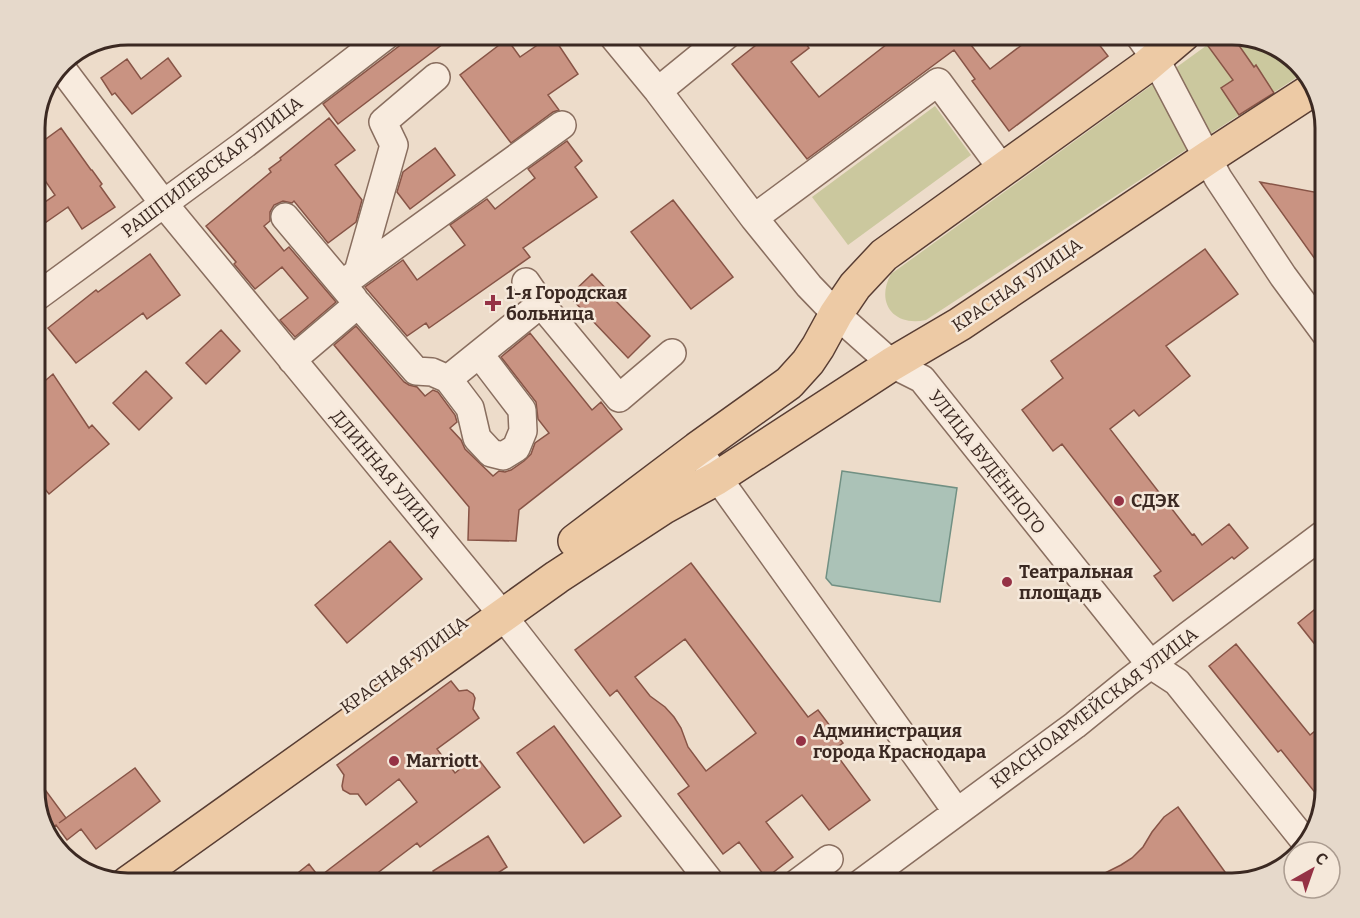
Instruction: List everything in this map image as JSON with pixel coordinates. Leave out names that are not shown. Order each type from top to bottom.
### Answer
[{"type":"main road","name":"КРАСНАЯ УЛИЦА","points":[[143,873],[497,609],[596,525],[697,448],[789,383],[808,362],[855,286],[884,255],[1143,68],[1147,46]]},
{"type":"main road","name":"КРАСНАЯ УЛИЦА","points":[[116,872],[497,609],[557,577],[664,507],[717,478],[892,364],[960,324],[1307,93]]},
{"type":"street","name":"РАШПИЛЕВСКАЯ УЛИЦА","points":[[45,291],[255,137],[374,45]]},
{"type":"street","name":"УЛИЦА БУДЁННОГО","points":[[620,45],[658,90],[754,218],[809,286],[836,314],[892,364],[922,380],[1151,665],[1177,682],[1301,836]]},
{"type":"street","points":[[658,90],[714,45]]},
{"type":"street","points":[[1147,46],[1209,157],[1218,178],[1315,318]]},
{"type":"street","name":"ДЛИННАЯ УЛИЦА","points":[[66,73],[164,204],[497,609],[702,873]]},
{"type":"street","points":[[353,287],[394,145],[383,122],[436,77]]},
{"type":"street","points":[[754,218],[938,82],[1002,170]]},
{"type":"street","points":[[292,360],[353,287],[562,125]]},
{"type":"street","points":[[285,217],[353,287],[416,371],[432,372],[448,379],[470,408],[477,438],[491,453],[503,456],[516,448],[523,431],[522,410],[480,355]]},
{"type":"street","points":[[526,282],[541,304],[619,398],[672,353]]},
{"type":"street","points":[[448,379],[541,304]]},
{"type":"street","points":[[697,448],[957,812]]},
{"type":"street","name":"КРАСНОАРМЕЙСКАЯ УЛИЦА","points":[[876,873],[1075,725],[1315,541]]},
{"type":"street","points":[[811,873],[829,859]]},
{"type":"shaded area","points":[[1207,45],[1232,45],[1259,49],[1278,59],[1297,77],[926,320],[905,320],[891,311],[885,294],[891,274]]},
{"type":"shaded area","points":[[935,106],[971,155],[848,245],[812,197]]},
{"type":"shaded area","points":[[842,471],[957,488],[940,602],[832,585],[826,578]]},
{"type":"building","points":[[401,45],[442,45],[338,124],[323,104]]},
{"type":"building","points":[[499,45],[511,45],[520,57],[537,45],[559,45],[578,74],[548,95],[559,110],[511,143],[460,75]]},
{"type":"building","points":[[756,45],[807,45],[809,48],[791,62],[819,97],[886,45],[971,45],[990,69],[1022,45],[1100,45],[1108,56],[1009,131],[972,81],[975,79],[954,50],[807,159],[732,64]]},
{"type":"building","points":[[1208,46],[1239,46],[1254,67],[1256,65],[1274,93],[1239,115],[1221,88],[1233,80]]},
{"type":"building","points":[[168,58],[181,76],[132,114],[115,93],[112,95],[101,78],[127,59],[141,79]]},
{"type":"building","points":[[329,118],[355,150],[335,165],[362,200],[356,222],[328,243],[294,201],[292,203],[283,201],[274,205],[270,212],[270,221],[264,226],[284,251],[289,247],[336,302],[295,337],[280,320],[308,298],[282,267],[255,289],[206,226],[271,172],[269,169],[281,160],[280,158]]},
{"type":"building","points":[[61,128],[102,184],[100,186],[115,207],[82,229],[68,207],[45,223],[45,202],[55,195],[45,180],[45,140]]},
{"type":"building","points":[[567,141],[582,161],[575,167],[597,197],[523,248],[530,257],[429,328],[426,323],[407,336],[365,287],[403,260],[417,280],[465,245],[450,225],[487,199],[495,209],[535,178],[528,169]]},
{"type":"building","points":[[435,148],[455,175],[410,209],[397,192],[403,172]]},
{"type":"building","points":[[1260,182],[1315,192],[1315,259]]},
{"type":"building","points":[[673,200],[733,277],[691,309],[631,232]]},
{"type":"building","points":[[1205,249],[1238,294],[1166,346],[1190,376],[1139,416],[1134,410],[1110,429],[1202,545],[1229,524],[1248,548],[1234,559],[1232,557],[1173,601],[1154,576],[1161,571],[1062,444],[1053,451],[1022,410],[1063,378],[1051,361]]},
{"type":"building","points":[[150,254],[180,295],[147,319],[143,313],[76,363],[48,328],[96,290],[98,292]]},
{"type":"building","points":[[592,274],[650,336],[628,358],[569,296]]},
{"type":"building","points":[[356,326],[404,382],[417,387],[425,396],[433,390],[438,392],[455,415],[457,422],[450,428],[461,440],[465,449],[493,476],[499,471],[511,470],[524,461],[531,454],[535,443],[549,433],[538,419],[536,402],[501,357],[530,333],[592,410],[601,402],[622,429],[519,510],[516,541],[468,540],[469,507],[334,345]]},
{"type":"building","points":[[221,330],[240,351],[206,384],[186,363]]},
{"type":"building","points":[[146,371],[172,398],[139,430],[113,403]]},
{"type":"building","points":[[53,374],[89,428],[92,425],[109,444],[49,494],[45,489],[45,379]]},
{"type":"building","points":[[390,541],[422,579],[347,643],[315,605]]},
{"type":"building","points":[[691,563],[808,717],[818,710],[843,743],[833,750],[870,800],[829,830],[802,795],[766,822],[793,857],[772,873],[762,873],[739,842],[723,854],[678,794],[689,786],[617,690],[610,696],[575,650]],"holes":[[[685,639],[756,733],[706,771],[688,747],[674,717],[650,696],[635,677]]]},
{"type":"building","points":[[1315,609],[1315,644],[1298,623]]},
{"type":"building","points":[[1236,644],[1310,735],[1315,731],[1315,792],[1281,750],[1278,752],[1209,666]]},
{"type":"building","name":"Marriott","points":[[451,681],[459,691],[467,690],[473,694],[475,698],[473,709],[479,718],[437,749],[455,773],[476,756],[500,787],[420,847],[417,843],[377,873],[324,873],[417,802],[399,779],[366,805],[358,794],[350,794],[343,790],[344,775],[337,765]]},
{"type":"building","points":[[554,726],[621,816],[584,843],[517,753]]},
{"type":"building","points":[[135,768],[160,801],[96,849],[81,829],[67,840],[56,825],[54,827],[49,817],[45,790],[66,818]]},
{"type":"building","points":[[1178,807],[1226,873],[1105,873],[1132,858],[1143,847],[1164,817]]},
{"type":"building","points":[[488,836],[507,867],[498,873],[434,873],[433,871]]},
{"type":"building","name":"Marriott","points":[[309,864],[316,873],[298,873]]},
{"type":"place","name":"1-я Городская больница","points":[[493,303]]},
{"type":"place","name":"СДЭК","points":[[1119,501]]},
{"type":"place","name":"Театральная площадь","points":[[1007,582]]},
{"type":"place","name":"Администрация города Краснодара","points":[[801,741]]},
{"type":"place","name":"Marriott","points":[[394,761]]}]
